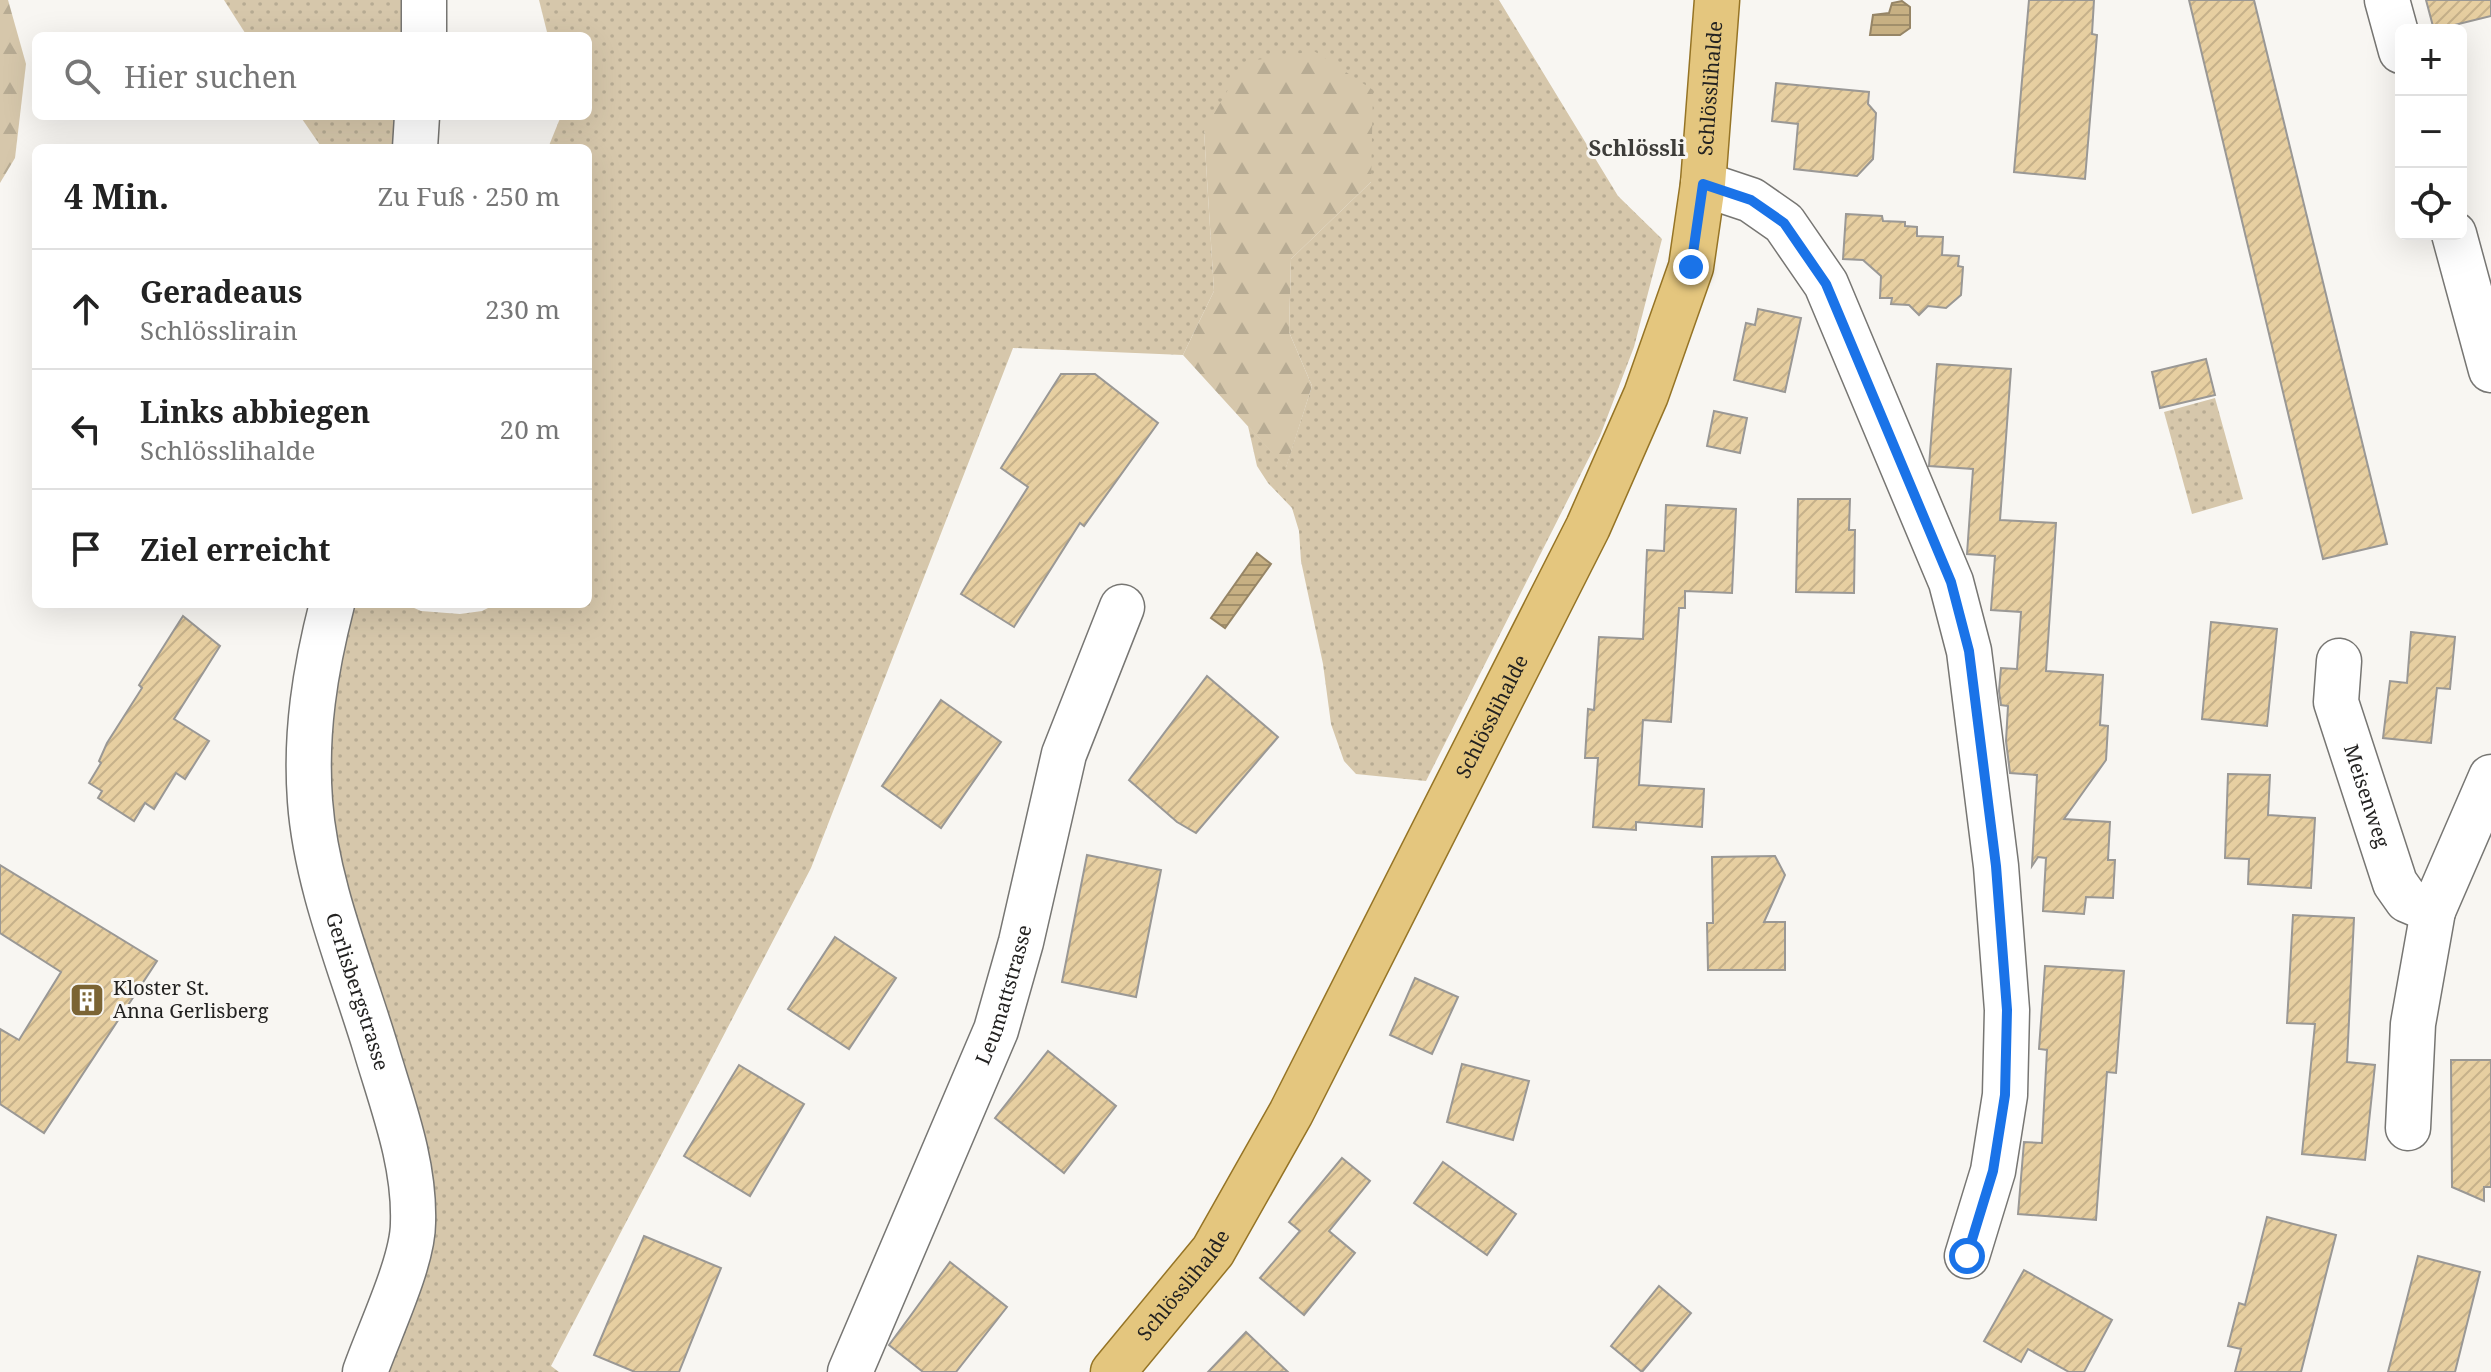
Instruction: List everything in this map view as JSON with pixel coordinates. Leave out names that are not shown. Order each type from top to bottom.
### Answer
[{"type":"main road","name":"Schlösslihalde","points":[[1113,1372],[1213,1251],[1291,1113],[1588,527],[1646,395],[1691,267],[1703,184],[1717,0]]},
{"type":"street","points":[[424,0],[424,32]]},
{"type":"street","points":[[2387,0],[2395,29]]},
{"type":"street","points":[[415,144],[417,120]]},
{"type":"street","points":[[1703,184],[1751,200],[1784,223],[1826,284],[1951,582],[1969,651],[1996,866],[2007,1010],[2005,1095],[1993,1171],[1967,1256]]},
{"type":"street","points":[[2456,240],[2491,370]]},
{"type":"street","name":"Leumattstrasse","points":[[850,1372],[996,1030],[1021,942],[1064,754],[1122,607]]},
{"type":"street","name":"Gerlisbergstrasse","points":[[331,608],[314,674],[308,748],[310,804],[323,873],[403,1141],[413,1191],[410,1245],[365,1372]]},
{"type":"street","name":"Meisenweg","points":[[2339,661],[2336,702],[2395,883],[2416,907],[2433,911]]},
{"type":"street","points":[[2408,1128],[2413,1024],[2433,911],[2491,777]]},
{"type":"green space","points":[[0,0],[8,0],[26,64],[15,158],[0,183]]},
{"type":"green space","points":[[224,0],[412,0],[412,32],[244,32]]},
{"type":"green space","points":[[539,0],[1499,0],[1618,196],[1662,239],[1634,347],[1600,436],[1426,781],[1356,774],[1344,761],[1331,724],[1323,664],[1301,561],[1299,531],[1292,508],[1268,483],[1257,466],[1248,426],[1286,467],[1312,386],[1289,332],[1291,259],[1371,182],[1204,131],[1214,291],[1183,355],[1013,348],[811,868],[551,1366],[559,1372],[382,1372],[421,1255],[319,778],[342,608],[414,608],[460,614],[488,608],[592,608],[592,144],[550,144],[559,120],[592,120],[592,32],[547,32]]},
{"type":"green space","points":[[1314,51],[1373,90],[1371,182],[1291,259],[1289,332],[1312,386],[1286,468],[1183,355],[1214,291],[1204,131],[1244,62]]},
{"type":"green space","points":[[303,120],[407,120],[404,144],[319,144]]},
{"type":"green space","points":[[2215,398],[2243,499],[2192,514],[2164,412]]},
{"type":"shaded area","points":[[1902,1],[1910,7],[1910,28],[1900,35],[1870,35],[1873,15],[1889,13],[1892,3]]},
{"type":"shaded area","points":[[1257,553],[1271,564],[1225,628],[1211,618]]},
{"type":"building","points":[[2029,0],[2094,0],[2092,34],[2097,35],[2085,179],[2014,172]]},
{"type":"building","points":[[2189,0],[2254,0],[2387,544],[2323,559]]},
{"type":"building","points":[[2426,0],[2491,0],[2491,16],[2458,24],[2432,24]]},
{"type":"building","points":[[1776,83],[1869,92],[1868,104],[1876,113],[1873,159],[1857,176],[1794,169],[1798,124],[1772,121]]},
{"type":"building","points":[[1846,214],[1882,216],[1883,221],[1905,222],[1905,226],[1917,227],[1917,236],[1943,237],[1942,255],[1959,256],[1958,266],[1963,267],[1961,295],[1946,308],[1928,306],[1919,315],[1909,305],[1891,304],[1892,298],[1880,298],[1881,276],[1863,260],[1843,259]]},
{"type":"building","points":[[1758,309],[1801,318],[1785,392],[1734,380],[1746,323],[1755,325]]},
{"type":"building","points":[[2206,359],[2215,395],[2160,408],[2152,372]]},
{"type":"building","points":[[1937,364],[2011,369],[2000,520],[2056,523],[2046,671],[2103,675],[2100,725],[2108,726],[2106,760],[2064,819],[2110,822],[2108,860],[2115,860],[2113,898],[2086,897],[2084,914],[2043,911],[2046,858],[2038,857],[2032,866],[2037,775],[2010,773],[2006,741],[2008,706],[2001,705],[1999,691],[2001,668],[2017,669],[2021,612],[1991,610],[1995,556],[1967,554],[1973,469],[1929,466]]},
{"type":"building","points":[[1061,374],[1095,374],[1158,423],[1084,526],[1080,523],[1014,627],[961,594],[1028,487],[1001,468]]},
{"type":"building","points":[[1714,411],[1747,418],[1740,453],[1707,446]]},
{"type":"building","points":[[1798,499],[1850,499],[1849,530],[1855,530],[1854,593],[1796,592]]},
{"type":"building","points":[[1666,505],[1736,509],[1732,593],[1685,591],[1685,608],[1679,608],[1671,722],[1643,720],[1639,785],[1704,789],[1702,827],[1636,822],[1636,830],[1593,827],[1598,758],[1585,758],[1588,709],[1594,710],[1599,637],[1643,639],[1647,550],[1664,551]]},
{"type":"building","points":[[183,616],[220,646],[174,719],[209,741],[185,779],[176,773],[154,809],[145,803],[134,821],[98,798],[102,791],[89,783],[101,763],[99,761],[107,743],[142,688],[139,685]]},
{"type":"building","points":[[2211,622],[2277,629],[2267,726],[2202,719]]},
{"type":"building","points":[[2411,632],[2455,637],[2450,689],[2437,688],[2431,743],[2383,738],[2390,681],[2407,683]]},
{"type":"building","points":[[1207,676],[1278,737],[1196,833],[1177,822],[1129,780]]},
{"type":"building","points":[[941,700],[1001,742],[941,828],[882,786]]},
{"type":"building","points":[[2228,774],[2270,775],[2268,815],[2315,818],[2311,888],[2248,884],[2249,859],[2225,858]]},
{"type":"building","points":[[1087,855],[1161,870],[1136,997],[1062,982]]},
{"type":"building","points":[[1775,856],[1785,875],[1764,922],[1785,922],[1785,970],[1708,970],[1707,923],[1713,923],[1712,857]]},
{"type":"building","name":"Kloster St. Anna Gerlisberg","points":[[0,865],[157,961],[44,1133],[0,1104],[0,1029],[19,1040],[61,972],[0,933]]},
{"type":"building","points":[[2293,915],[2354,918],[2347,1062],[2375,1065],[2365,1160],[2302,1154],[2315,1024],[2287,1023]]},
{"type":"building","points":[[835,937],[896,978],[849,1049],[788,1009]]},
{"type":"building","points":[[2045,966],[2124,971],[2116,1073],[2107,1072],[2096,1220],[2018,1214],[2024,1142],[2042,1143],[2047,1050],[2039,1049]]},
{"type":"building","points":[[1415,978],[1458,997],[1432,1054],[1390,1035]]},
{"type":"building","points":[[1048,1051],[1116,1106],[1064,1173],[995,1118]]},
{"type":"building","points":[[2451,1060],[2491,1060],[2491,1187],[2484,1187],[2484,1201],[2452,1187]]},
{"type":"building","points":[[1462,1064],[1529,1081],[1513,1140],[1447,1122]]},
{"type":"building","points":[[739,1065],[804,1104],[750,1196],[684,1156]]},
{"type":"building","points":[[1342,1158],[1370,1181],[1329,1231],[1355,1253],[1304,1315],[1260,1278],[1300,1231],[1289,1222]]},
{"type":"building","points":[[1443,1162],[1516,1214],[1487,1255],[1414,1203]]},
{"type":"building","points":[[2267,1217],[2336,1235],[2301,1372],[2235,1372],[2241,1349],[2228,1346],[2239,1303],[2245,1305]]},
{"type":"building","points":[[644,1236],[721,1268],[679,1372],[635,1372],[594,1355]]},
{"type":"building","points":[[2418,1256],[2480,1272],[2455,1372],[2388,1372]]},
{"type":"building","points":[[950,1262],[1007,1307],[956,1372],[923,1372],[889,1345]]},
{"type":"building","points":[[2024,1270],[2112,1320],[2084,1372],[2069,1372],[2028,1349],[2021,1362],[1984,1341]]},
{"type":"building","points":[[1659,1286],[1691,1313],[1642,1372],[1611,1346]]},
{"type":"building","points":[[1246,1332],[1288,1372],[1208,1372]]},
{"type":"place","name":"Kloster St. Anna Gerlisberg","points":[[87,1000]]},
{"type":"district","name":"Schlössli","points":[[1637,148]]},
{"type":"route","points":[[1691,267],[1703,184],[1751,200],[1784,223],[1826,284],[1951,582],[1969,651],[1996,866],[2007,1010],[2005,1095],[1993,1171],[1967,1256]]}]
